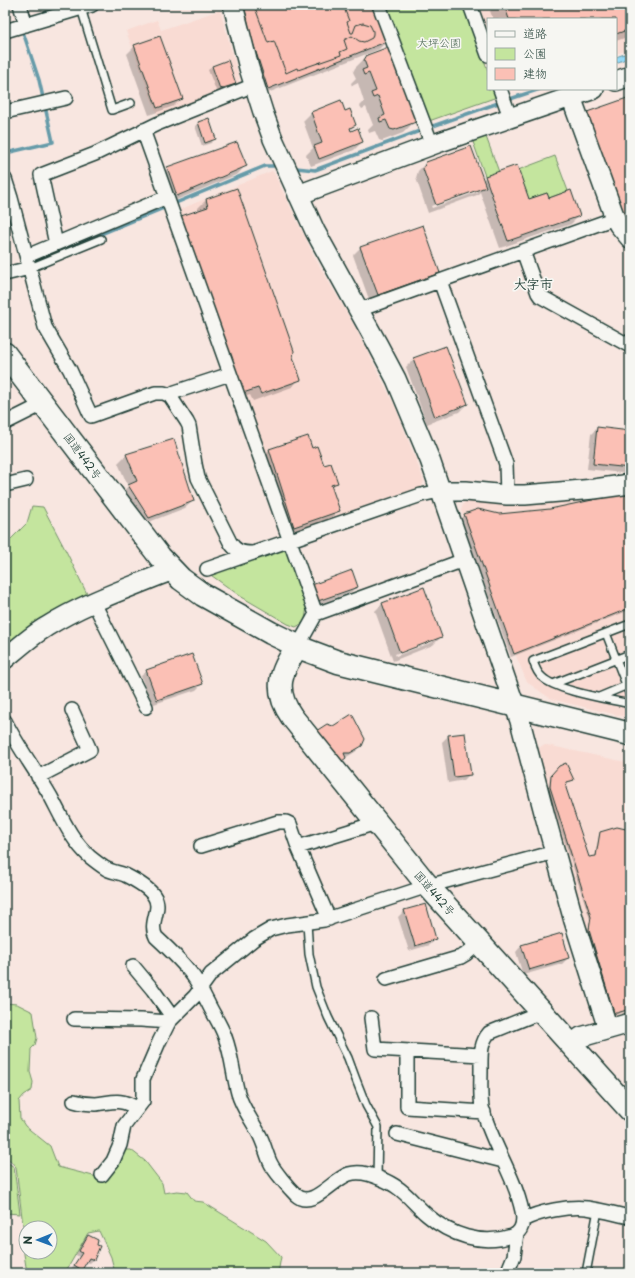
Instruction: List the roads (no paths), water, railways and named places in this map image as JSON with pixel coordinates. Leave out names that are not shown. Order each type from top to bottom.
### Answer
[{"type":"highway","name":"国道442号","points":[[5,354],[165,564],[181,579],[203,595],[250,622],[294,652],[338,662],[630,747]]},
{"type":"highway","name":"国道442号","points":[[294,652],[284,669],[280,686],[280,694],[287,710],[428,886],[630,1110]]},
{"type":"highway","name":"国道442号","points":[[517,713],[630,734]]},
{"type":"street","points":[[20,5],[26,25]]},
{"type":"street","points":[[233,5],[239,33],[268,127],[315,231],[385,358],[407,404],[430,460],[517,713],[574,921],[608,1029]]},
{"type":"street","points":[[380,5],[430,140]]},
{"type":"street","points":[[470,5],[487,52]]},
{"type":"street","points":[[5,31],[86,7]]},
{"type":"street","points":[[617,81],[630,76]]},
{"type":"street","points":[[56,244],[42,175],[95,154],[143,130],[254,85]]},
{"type":"street","points":[[298,195],[430,140],[509,113],[571,97],[591,90]]},
{"type":"street","points":[[501,91],[509,113]]},
{"type":"street","points":[[571,97],[615,218],[630,238]]},
{"type":"street","points":[[5,112],[66,98]]},
{"type":"street","points":[[143,130],[316,614]]},
{"type":"street","points":[[5,179],[12,198],[45,327],[70,370],[91,416],[155,392],[164,393],[170,396],[188,426],[198,478],[230,542],[236,550],[244,553],[252,553]]},
{"type":"street","points":[[5,274],[28,262],[56,244],[167,197]]},
{"type":"street","points":[[359,310],[615,218]]},
{"type":"street","points":[[523,251],[540,296],[630,346]]},
{"type":"street","points":[[440,281],[506,464],[507,495]]},
{"type":"street","points":[[170,396],[175,392],[230,374]]},
{"type":"street","points":[[5,422],[43,404]]},
{"type":"street","points":[[5,486],[26,480]]},
{"type":"street","points":[[207,569],[420,495],[440,491],[466,491],[507,495],[525,495],[590,490],[630,484]]},
{"type":"street","points":[[294,652],[316,614],[464,560]]},
{"type":"street","points":[[5,660],[45,627],[94,603],[165,564]]},
{"type":"street","points":[[94,603],[146,707]]},
{"type":"street","points":[[38,777],[90,750],[72,710]]},
{"type":"street","points":[[5,721],[82,850],[102,866],[113,872],[124,874],[149,890],[153,895],[157,905],[153,931],[156,937],[194,977],[225,1036],[240,1100],[259,1133],[272,1165],[297,1195],[305,1200],[313,1198],[343,1177],[353,1173],[368,1174],[399,1188],[427,1215],[441,1226],[452,1232],[470,1238],[486,1240],[513,1236],[517,1233],[522,1227],[523,1220],[517,1190],[503,1161],[484,1112],[481,1100],[482,1045],[489,1033],[541,1011]]},
{"type":"street","points":[[201,846],[278,822],[290,824],[298,847],[329,919]]},
{"type":"street","points":[[298,847],[376,823]]},
{"type":"street","points":[[102,1175],[113,1161],[120,1145],[124,1126],[142,1101],[144,1079],[159,1042],[171,1020],[195,996],[211,974],[262,933],[279,927],[329,919],[428,886],[555,852]]},
{"type":"street","points":[[386,979],[460,957],[479,943]]},
{"type":"street","points":[[133,966],[158,996],[171,1020]]},
{"type":"street","points":[[371,1018],[375,1049],[481,1055]]},
{"type":"street","points":[[74,1019],[171,1020]]},
{"type":"street","points":[[571,1045],[581,1038],[630,1023]]},
{"type":"street","points":[[407,1051],[407,1107],[484,1112]]},
{"type":"street","points":[[74,1101],[86,1104],[113,1101],[122,1102],[137,1108]]},
{"type":"street","points":[[397,1134],[503,1161]]},
{"type":"street","points":[[523,1220],[533,1215],[545,1212],[582,1208],[630,1217]]},
{"type":"street","points":[[507,1273],[514,1256],[517,1233]]},
{"type":"lane","points":[[86,7],[112,110],[131,103]]},
{"type":"lane","points":[[28,262],[100,239]]},
{"type":"lane","points":[[630,624],[533,661],[542,677],[553,684],[630,704]]},
{"type":"lane","points":[[606,633],[628,685],[630,695]]},
{"type":"lane","points":[[553,684],[630,654]]},
{"type":"lane","points":[[599,697],[628,685]]},
{"type":"lane","points":[[307,923],[309,954],[316,987],[328,1017],[348,1058],[366,1105],[378,1127],[377,1177]]},
{"type":"lane","points":[[586,1273],[598,1210]]},
{"type":"water","points":[[630,52],[630,57],[617,63],[617,57]]},
{"type":"waterway","points":[[6,153],[53,142],[39,80],[22,29]]},
{"type":"waterway","points":[[507,100],[537,90]]},
{"type":"waterway","points":[[296,168],[315,170],[501,102]]},
{"type":"waterway","points":[[31,263],[265,166],[274,166]]},
{"type":"district","name":"大字市","points":[[533,283]]},
{"type":"park label","name":"大坪公園","points":[[439,42]]}]
